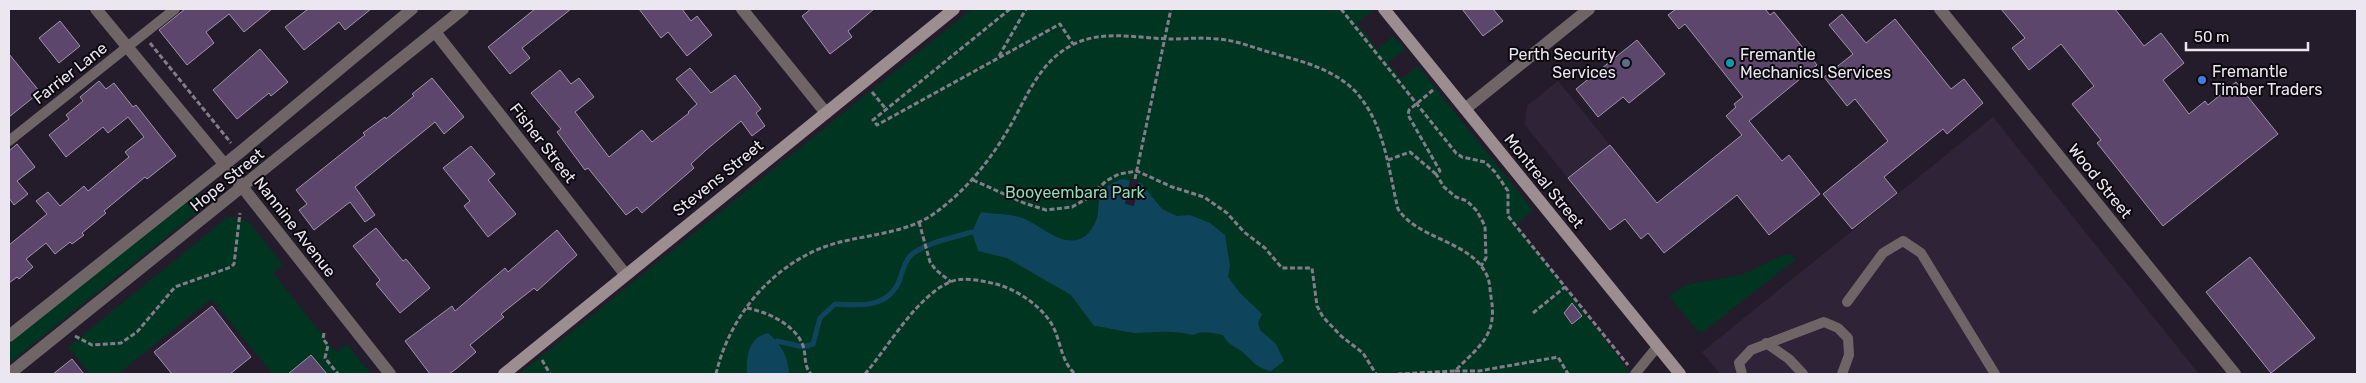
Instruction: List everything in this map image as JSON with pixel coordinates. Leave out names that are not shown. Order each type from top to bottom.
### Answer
[{"type":"street","name":"Nannine Avenue","points":[[96,9],[225,165],[390,374]]},
{"type":"street","name":"Hope Street","points":[[9,336],[240,153],[412,9]]},
{"type":"street","name":"Hope Street","points":[[16,372],[463,9]]},
{"type":"street","points":[[742,9],[826,113]]},
{"type":"street","name":"Stevens Street","points":[[504,374],[954,9]]},
{"type":"street","name":"Montreal Street","points":[[1384,9],[1680,374]]},
{"type":"street","points":[[1465,109],[1589,9]]},
{"type":"street","name":"Wood Street","points":[[1940,9],[2235,374]]},
{"type":"street","name":"Fisher Street","points":[[435,32],[625,274]]},
{"type":"lane","name":"Farrier Lane","points":[[9,141],[175,9]]},
{"type":"lane","points":[[1847,302],[1883,254],[1904,241],[1921,253],[1995,374]]},
{"type":"lane","points":[[1742,374],[1739,363],[1751,350],[1824,322],[1838,328],[1848,338],[1849,354],[1842,374]]},
{"type":"lane","points":[[1766,343],[1789,359],[1803,374]]},
{"type":"lane","points":[[1632,371],[1657,347]]},
{"type":"path","points":[[1010,9],[873,120],[877,125],[1060,24],[1073,44]]},
{"type":"path","points":[[998,57],[1026,9]]},
{"type":"path","points":[[1134,179],[1172,9]]},
{"type":"path","points":[[1341,9],[1456,153],[1462,157],[1486,162],[1503,181],[1510,202],[1508,216],[1632,371]]},
{"type":"path","points":[[144,34],[240,153]]},
{"type":"path","points":[[716,374],[728,336],[764,285],[804,255],[824,247],[919,222],[951,202],[973,180],[1002,139],[1034,83],[1059,53],[1073,44],[1107,34],[1165,39],[1216,39],[1238,42],[1328,71],[1346,83],[1366,105],[1382,138],[1398,209],[1404,218],[1423,232],[1462,251],[1481,266],[1488,278],[1494,318],[1490,333],[1481,346],[1455,371]]},
{"type":"path","points":[[1435,88],[1409,110],[1408,115],[1440,171],[1436,174]]},
{"type":"path","points":[[871,90],[886,109]]},
{"type":"path","points":[[1388,160],[1410,152],[1436,174],[1444,187],[1456,197],[1467,201],[1472,206],[1484,226],[1486,258],[1481,266]]},
{"type":"path","points":[[973,180],[1024,203],[1046,210],[1072,207],[1090,196],[1106,181],[1119,174],[1137,171],[1204,197],[1227,213],[1244,232],[1265,248],[1282,268],[1312,268],[1317,306],[1323,317],[1336,332],[1363,354],[1376,374]]},
{"type":"path","points":[[75,336],[92,345],[121,343],[137,332],[175,287],[231,267],[234,264],[240,213]]},
{"type":"path","points":[[919,222],[927,252],[936,270],[951,282]]},
{"type":"path","points":[[865,374],[927,298],[951,282],[980,280],[1002,286],[1034,304],[1050,321],[1064,358],[1075,374]]},
{"type":"path","points":[[1533,313],[1565,287]]},
{"type":"path","points":[[747,308],[767,312],[795,333],[803,347],[806,368],[811,374]]},
{"type":"path","points":[[324,333],[323,339],[328,345],[325,358],[338,374]]},
{"type":"path","points":[[1398,374],[1479,371],[1558,357],[1568,374]]},
{"type":"shaded area","points":[[1558,81],[1652,197],[1610,230],[1525,125],[1527,106]]},
{"type":"shaded area","points":[[1993,117],[2199,374],[1720,374],[1702,352]]},
{"type":"green space","name":"Booyeembara Park","points":[[972,9],[1372,9],[1357,23],[1377,49],[1393,36],[1405,49],[1388,63],[1401,79],[1418,66],[1533,210],[1516,224],[1631,374],[519,374]]},
{"type":"green space","points":[[197,192],[206,205],[9,363],[9,338]]},
{"type":"green space","points":[[229,216],[248,221],[283,265],[273,273],[336,352],[347,344],[371,374],[273,374],[211,299],[118,374],[90,374],[68,347]]},
{"type":"green space","points":[[1784,255],[1790,255],[1796,259],[1703,332],[1698,331],[1669,296],[1688,284],[1741,275]]},
{"type":"water","points":[[1122,179],[1141,183],[1162,209],[1177,216],[1190,215],[1210,223],[1225,235],[1230,266],[1228,277],[1240,293],[1262,314],[1258,323],[1260,330],[1276,344],[1284,361],[1271,371],[1257,366],[1229,343],[1223,335],[1215,333],[1204,332],[1193,335],[1172,332],[1137,333],[1094,326],[1071,295],[1007,258],[978,251],[972,232],[981,212],[1019,217],[1064,240],[1082,238],[1091,230],[1096,222],[1100,196],[1104,190]]},
{"type":"water","points":[[768,333],[783,352],[788,362],[789,374],[747,374],[748,355],[752,344],[756,339]]},
{"type":"pier","points":[[1130,179],[1139,181],[1134,206],[1125,204]]},
{"type":"building","points":[[185,9],[272,9],[244,32],[229,14],[206,32],[214,43],[187,65],[159,30]]},
{"type":"building","points":[[308,9],[371,9],[345,30],[339,22],[304,50],[285,27]]},
{"type":"building","points":[[535,9],[571,9],[522,48],[530,58],[510,74],[488,47]]},
{"type":"building","points":[[639,9],[682,9],[691,21],[697,16],[712,35],[687,56],[668,32],[661,38]]},
{"type":"building","points":[[811,9],[874,9],[848,31],[852,37],[830,54],[802,16]]},
{"type":"building","points":[[1462,9],[1493,9],[1503,21],[1483,36]]},
{"type":"building","points":[[1676,9],[1765,9],[1770,15],[1774,12],[1817,65],[1749,121],[1782,161],[1789,155],[1820,194],[1769,235],[1737,195],[1664,253],[1648,233],[1641,239],[1625,219],[1610,230],[1568,178],[1610,145],[1657,203],[1742,135],[1726,116],[1736,107],[1734,104],[1743,97],[1685,24],[1679,29],[1668,15]]},
{"type":"building","points":[[2001,9],[2115,9],[2144,46],[2161,33],[2184,63],[2163,80],[2189,114],[2205,101],[2208,105],[2236,82],[2278,134],[2163,226],[2097,143],[2101,140],[2072,104],[2094,86],[2061,44],[2029,70],[2012,48],[2025,38]]},
{"type":"building","points":[[1842,14],[1866,43],[1895,19],[1951,89],[1964,79],[1983,103],[1947,134],[1943,129],[1884,177],[1897,193],[1852,229],[1823,194],[1888,141],[1855,99],[1847,106],[1824,77],[1853,54],[1829,25]]},
{"type":"building","points":[[60,21],[80,46],[59,63],[39,38]]},
{"type":"building","points":[[1637,40],[1665,74],[1629,103],[1623,97],[1598,117],[1576,89]]},
{"type":"building","points":[[260,49],[288,82],[271,96],[269,93],[237,119],[213,90]]},
{"type":"building","points":[[9,54],[40,92],[9,117]]},
{"type":"building","points":[[690,68],[711,93],[735,75],[761,109],[756,113],[765,126],[752,136],[741,121],[706,150],[691,164],[694,168],[642,213],[637,207],[626,215],[588,168],[585,170],[557,132],[561,129],[531,93],[560,70],[571,84],[579,78],[594,97],[575,112],[609,157],[642,130],[652,142],[689,113],[697,104],[676,79]]},
{"type":"building","points":[[432,78],[464,117],[444,134],[435,122],[355,187],[375,215],[365,222],[350,202],[314,230],[299,210],[307,204],[296,190],[365,135],[363,133],[385,117],[386,119],[414,96],[412,94]]},
{"type":"building","points":[[99,81],[106,89],[114,83],[133,107],[136,105],[176,156],[147,179],[145,177],[104,211],[106,213],[72,244],[70,242],[55,254],[46,243],[26,259],[33,267],[19,279],[17,277],[9,283],[9,245],[47,214],[36,201],[48,192],[60,206],[84,186],[88,191],[129,157],[125,152],[144,137],[128,117],[108,133],[103,127],[66,157],[49,135],[69,119],[66,115],[83,101],[80,97]]},
{"type":"building","points":[[17,144],[35,167],[17,181],[28,194],[14,205],[9,198],[9,151]]},
{"type":"building","points":[[471,146],[495,174],[488,180],[516,214],[488,237],[464,206],[470,201],[443,168]]},
{"type":"building","points":[[376,228],[403,261],[406,259],[430,288],[400,313],[376,284],[380,280],[353,246]]},
{"type":"building","points":[[557,230],[577,255],[537,291],[534,288],[501,314],[504,317],[470,345],[476,352],[456,369],[449,374],[430,374],[405,341],[452,306],[455,311],[505,268],[508,272]]},
{"type":"building","points":[[2250,257],[2315,338],[2271,373],[2206,292]]},
{"type":"building","points":[[1572,303],[1582,316],[1572,324],[1564,313]]},
{"type":"building","points":[[212,306],[251,357],[230,374],[172,374],[154,352]]},
{"type":"building","points":[[311,355],[327,374],[288,374]]},
{"type":"building","points":[[72,359],[84,374],[53,374]]},
{"type":"waterway","points":[[777,341],[803,347],[813,344],[820,318],[835,304],[864,305],[881,300],[895,288],[911,255],[932,244],[972,232]]},
{"type":"place","name":"Perth Security Services","points":[[1626,63]]},
{"type":"place","name":"Fremantle Mechanicsl Services","points":[[1730,63]]},
{"type":"place","name":"Fremantle Timber Traders","points":[[2202,80]]}]
